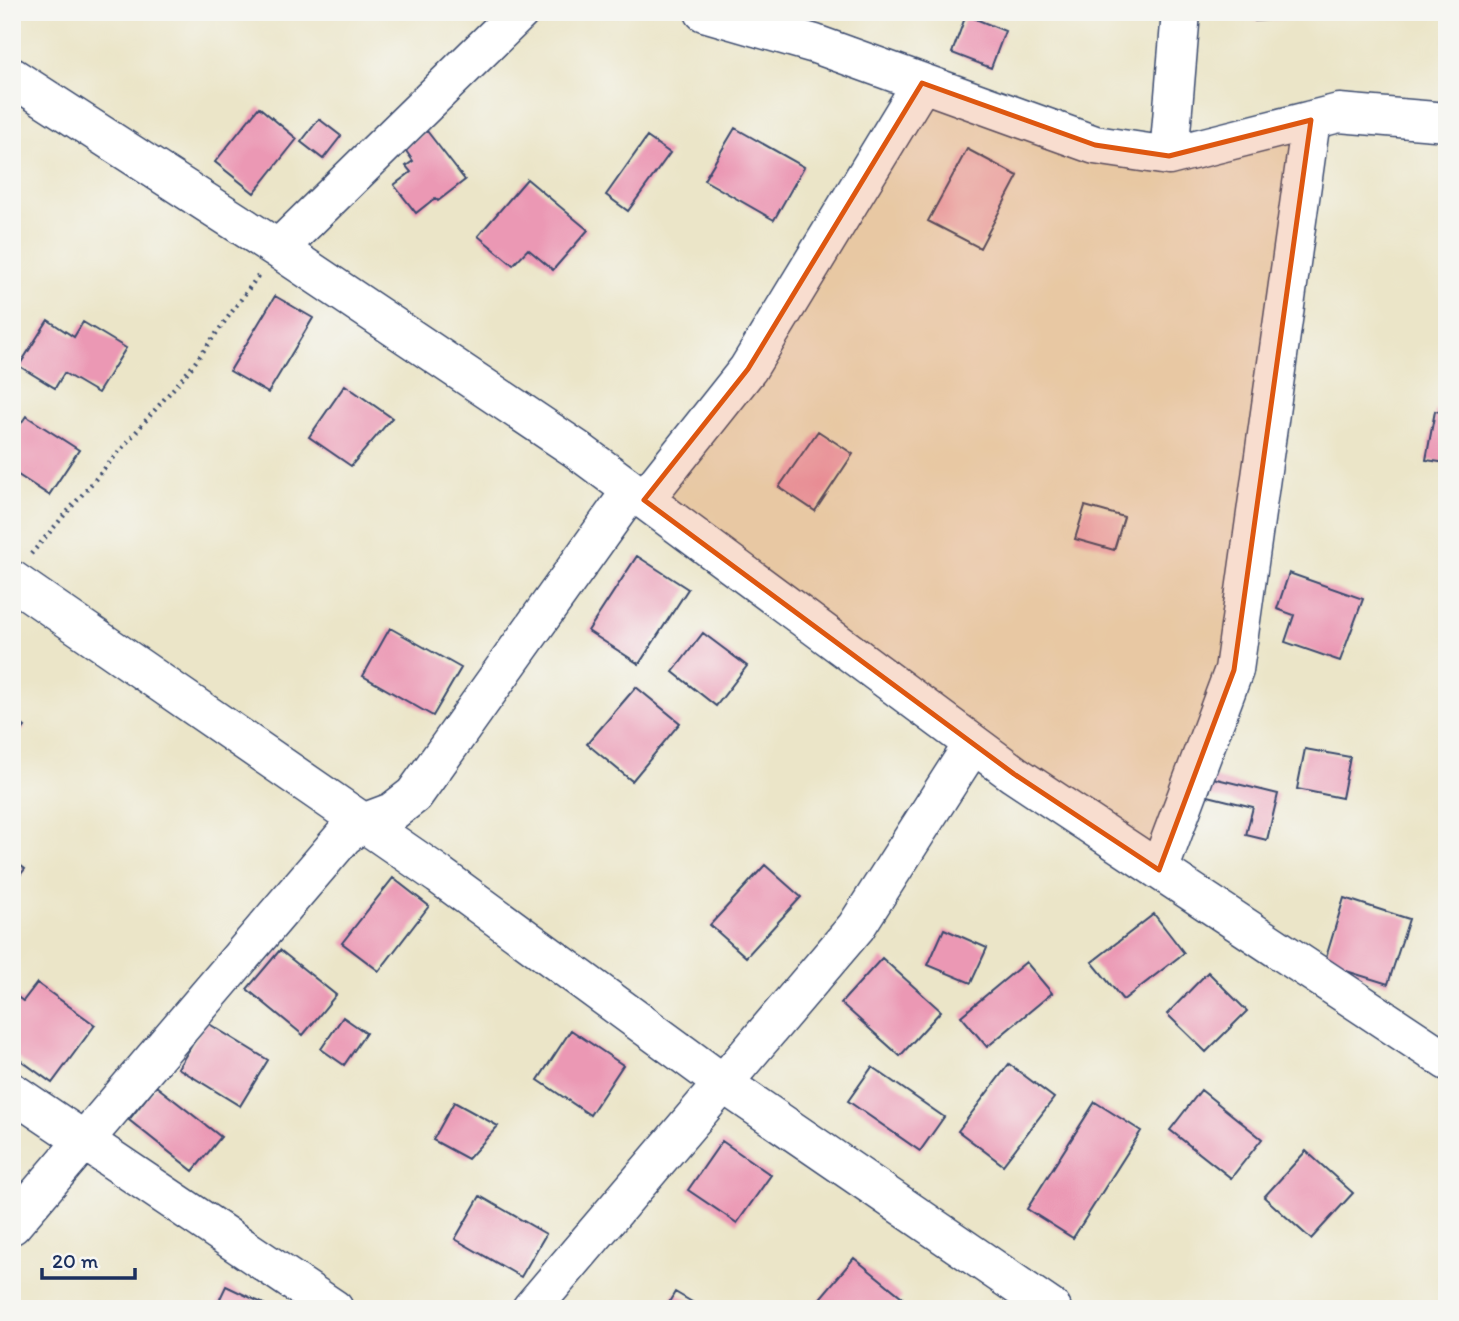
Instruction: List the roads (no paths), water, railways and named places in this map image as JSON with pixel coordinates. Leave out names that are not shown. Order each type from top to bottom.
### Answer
[{"type":"street","points":[[278,249],[520,12]]},
{"type":"street","points":[[704,12],[814,44],[1095,145],[1169,156],[1339,113],[1447,122]]},
{"type":"street","points":[[1169,156],[1181,12]]},
{"type":"street","points":[[12,77],[278,249],[576,449],[973,744],[1447,1061]]},
{"type":"street","points":[[12,1225],[86,1142],[344,836],[360,824],[392,812],[414,794],[638,495],[748,369],[922,83]]},
{"type":"street","points":[[1159,870],[1234,670],[1311,120]]},
{"type":"street","points":[[21,568],[360,824],[439,875],[724,1084],[1052,1309]]},
{"type":"street","points":[[531,1309],[856,927],[973,744]]},
{"type":"street","points":[[12,1092],[334,1309]]}]
